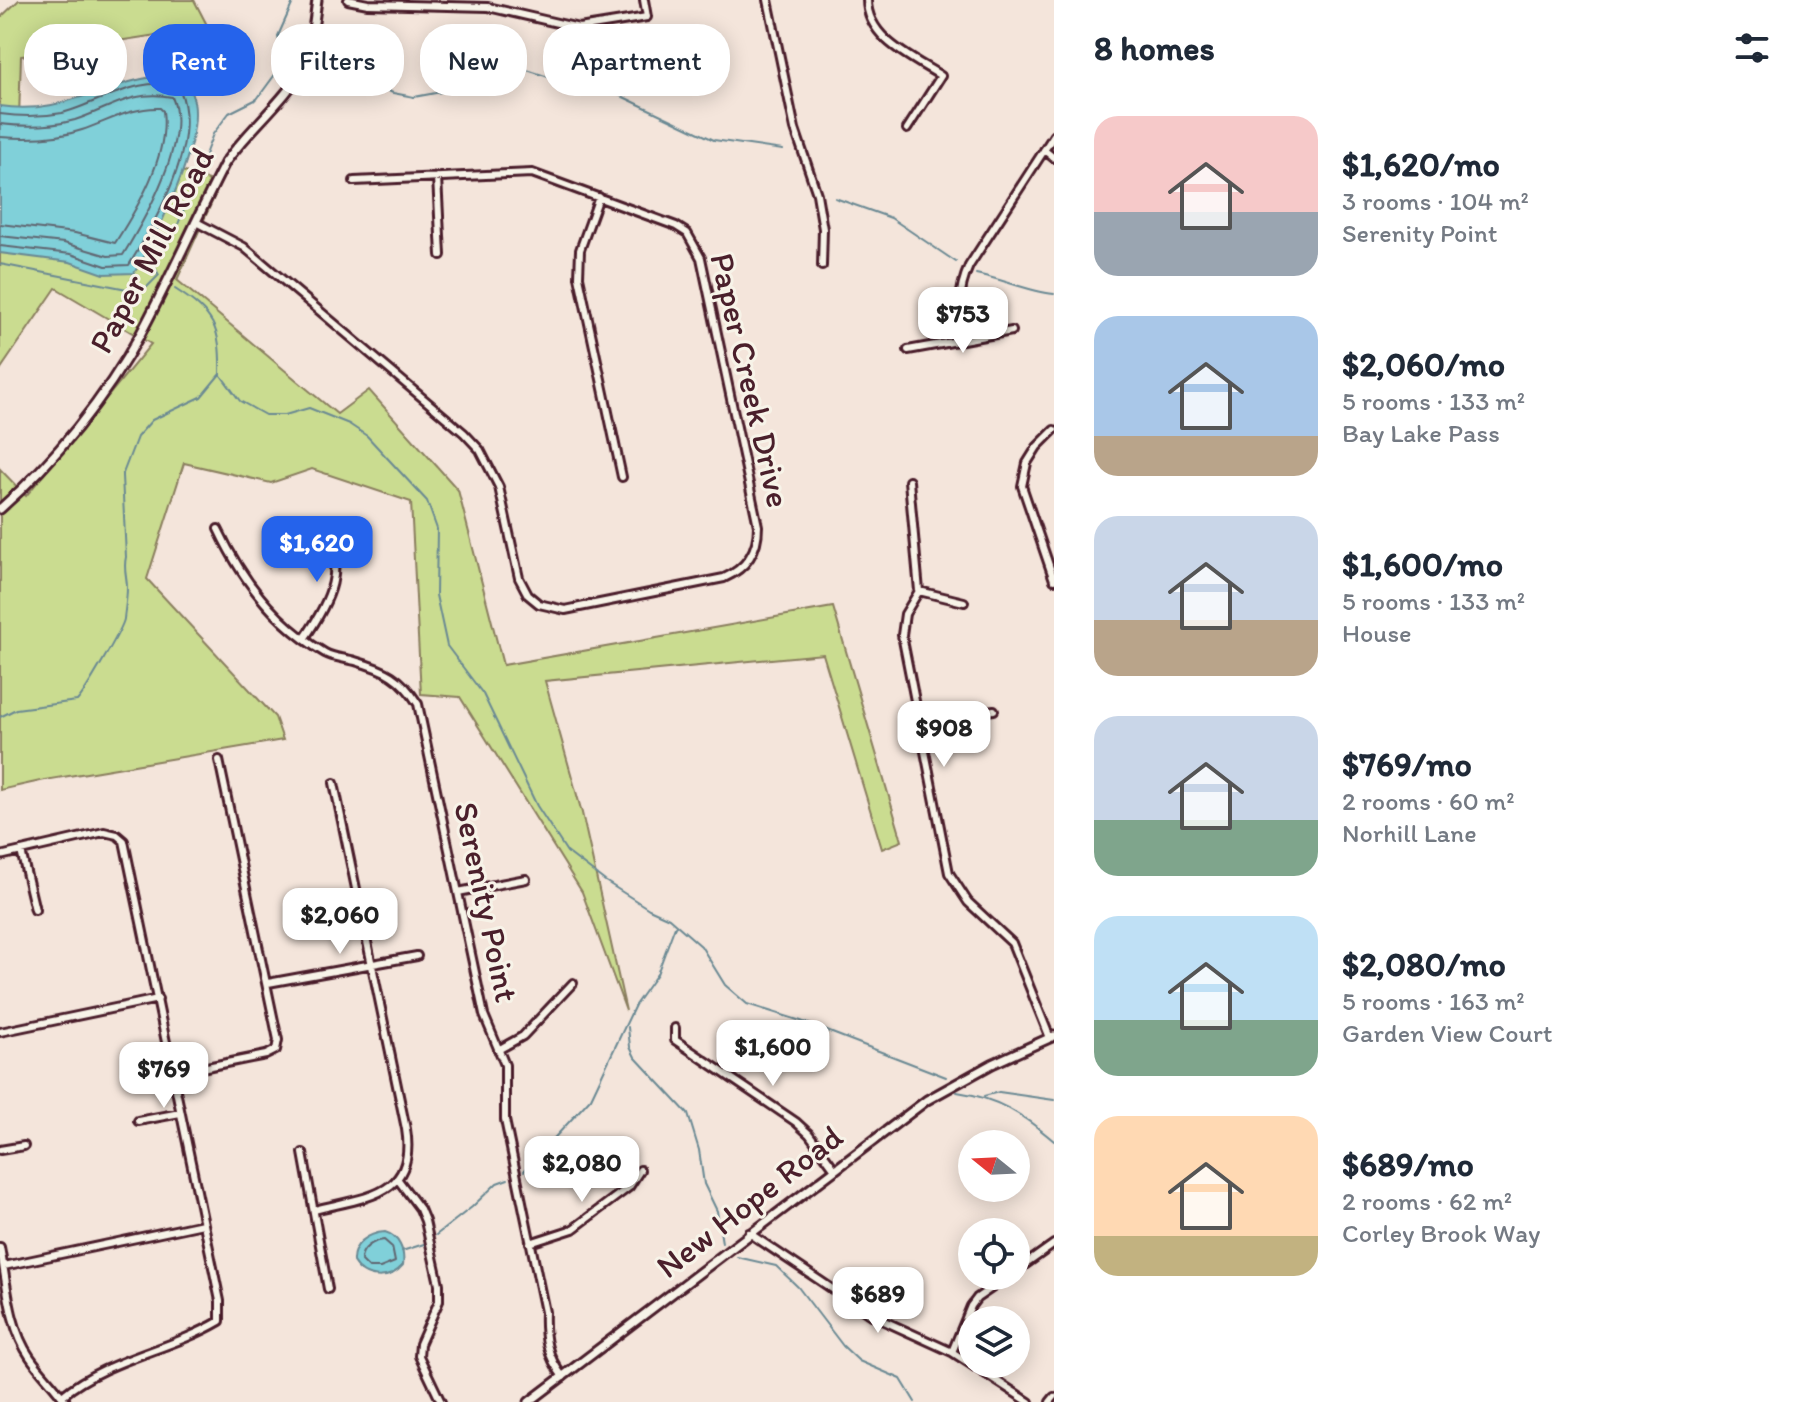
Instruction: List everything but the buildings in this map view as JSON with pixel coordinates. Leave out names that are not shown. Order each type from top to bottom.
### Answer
[{"type":"street","name":"Paper Mill Road","points":[[0,509],[56,452],[98,401],[139,336],[225,163],[302,69],[317,0]]},
{"type":"street","points":[[348,0],[368,4],[488,7],[579,28],[647,17],[644,0]]},
{"type":"street","points":[[768,0],[795,129],[817,194],[823,229],[822,266]]},
{"type":"street","points":[[867,0],[873,25],[888,42],[941,76],[907,129]]},
{"type":"street","points":[[963,340],[960,286],[969,266],[1054,135]]},
{"type":"street","points":[[1044,150],[1054,158]]},
{"type":"street","name":"Paper Creek Drive","points":[[196,222],[244,247],[464,433],[480,450],[499,487],[519,578],[528,595],[539,604],[565,610],[724,578],[746,564],[758,539],[758,526],[704,273],[695,244],[687,233],[676,226],[532,173],[354,181]]},
{"type":"street","points":[[437,177],[441,255]]},
{"type":"street","points":[[599,197],[580,250],[579,277],[622,477]]},
{"type":"street","points":[[908,350],[1012,331]]},
{"type":"street","points":[[1054,430],[1027,463],[1022,486],[1054,580]]},
{"type":"street","points":[[909,481],[919,591],[905,614],[902,635],[949,873],[968,902],[1012,943],[1052,1037]]},
{"type":"street","points":[[304,639],[323,611],[331,592],[334,573],[330,540],[319,525]]},
{"type":"street","name":"Serenity Point","points":[[218,529],[253,592],[291,630],[328,655],[387,671],[406,686],[418,704],[484,1015],[505,1065],[505,1120],[545,1312],[545,1343],[550,1359],[563,1377]]},
{"type":"street","points":[[919,591],[964,602]]},
{"type":"street","points":[[921,720],[994,710]]},
{"type":"street","points":[[172,1074],[266,1055],[276,1050],[278,1040],[219,760]]},
{"type":"street","points":[[314,1210],[383,1190],[399,1181],[409,1156],[334,783]]},
{"type":"street","points":[[0,856],[104,832],[117,835],[124,841],[220,1301],[220,1321],[173,1344],[95,1373],[64,1399],[29,1357],[21,1342],[0,1247]]},
{"type":"street","points":[[21,851],[35,910]]},
{"type":"street","points":[[458,892],[526,879]]},
{"type":"street","points":[[268,983],[417,956]]},
{"type":"street","points":[[498,1050],[523,1036],[573,983]]},
{"type":"street","points":[[0,1032],[158,999]]},
{"type":"street","points":[[675,1028],[675,1040],[796,1122],[834,1168]]},
{"type":"street","name":"New Hope Road","points":[[529,1402],[834,1168],[938,1093],[1052,1037]]},
{"type":"street","points":[[138,1121],[180,1113]]},
{"type":"street","points":[[0,1150],[24,1146]]},
{"type":"street","points":[[303,1153],[328,1289]]},
{"type":"street","points":[[530,1243],[573,1229],[629,1187],[640,1170]]},
{"type":"street","points":[[399,1181],[425,1221],[439,1284],[439,1301],[420,1344],[419,1356],[441,1402]]},
{"type":"street","points":[[4,1266],[203,1224]]},
{"type":"street","points":[[749,1233],[871,1315],[952,1352],[1029,1402]]},
{"type":"street","points":[[1030,1261],[1054,1244]]},
{"type":"street","points":[[952,1352],[971,1306],[989,1290]]},
{"type":"street","points":[[1050,1402],[1054,1397]]},
{"type":"green space","points":[[19,0],[194,0],[206,24],[143,24],[143,37],[127,40],[127,24],[24,24],[17,180],[182,171],[220,184],[177,280],[337,414],[369,390],[458,490],[503,665],[833,607],[902,841],[882,849],[823,654],[545,681],[582,813],[626,1011],[582,892],[460,697],[421,694],[411,502],[312,469],[271,483],[184,463],[147,579],[275,717],[283,740],[0,790],[0,469],[26,496],[151,344],[56,288],[0,370],[0,18]]},
{"type":"water","points":[[143,79],[143,96],[192,96],[195,120],[181,177],[156,234],[134,273],[104,274],[70,262],[0,253],[0,106],[40,107],[82,96],[127,96],[127,82]]},
{"type":"water","points":[[385,1232],[400,1245],[403,1265],[391,1274],[377,1277],[358,1268],[353,1256],[358,1245],[367,1237]]},
{"type":"waterway","points":[[147,287],[159,275],[154,266],[177,227],[213,134],[229,113],[257,99],[282,65],[278,36],[294,0]]},
{"type":"waterway","points":[[404,95],[414,97],[452,90],[486,72],[504,68],[527,70],[567,83],[615,93],[714,140],[783,150]]},
{"type":"waterway","points":[[835,198],[891,218],[956,262]]},
{"type":"waterway","points":[[0,264],[132,290]]},
{"type":"waterway","points":[[976,274],[1054,294]]},
{"type":"waterway","points":[[0,717],[16,709],[77,701],[122,625],[127,588],[122,476],[137,437],[152,420],[201,397],[220,374],[219,344],[212,323],[199,306],[175,289]]},
{"type":"waterway","points":[[220,374],[240,401],[265,415],[285,415],[309,408],[349,424],[367,436],[427,501],[437,529],[436,595],[447,646],[483,694],[537,806],[567,852],[605,881],[669,918],[701,946],[725,985],[747,1004],[801,1021],[946,1077]]},
{"type":"waterway","points":[[524,1171],[591,1098],[635,1005],[657,974],[675,926]]},
{"type":"waterway","points":[[628,1027],[630,1047],[635,1057],[688,1114],[699,1150],[704,1184],[717,1211],[722,1243]]},
{"type":"waterway","points":[[957,1092],[985,1098],[1009,1109],[1054,1141]]},
{"type":"waterway","points":[[984,1096],[999,1092],[1054,1100]]},
{"type":"waterway","points":[[436,1235],[497,1183],[508,1179]]},
{"type":"waterway","points":[[402,1251],[424,1244]]},
{"type":"waterway","points":[[737,1257],[776,1266],[798,1287],[843,1346],[859,1361],[901,1379],[915,1402]]}]
